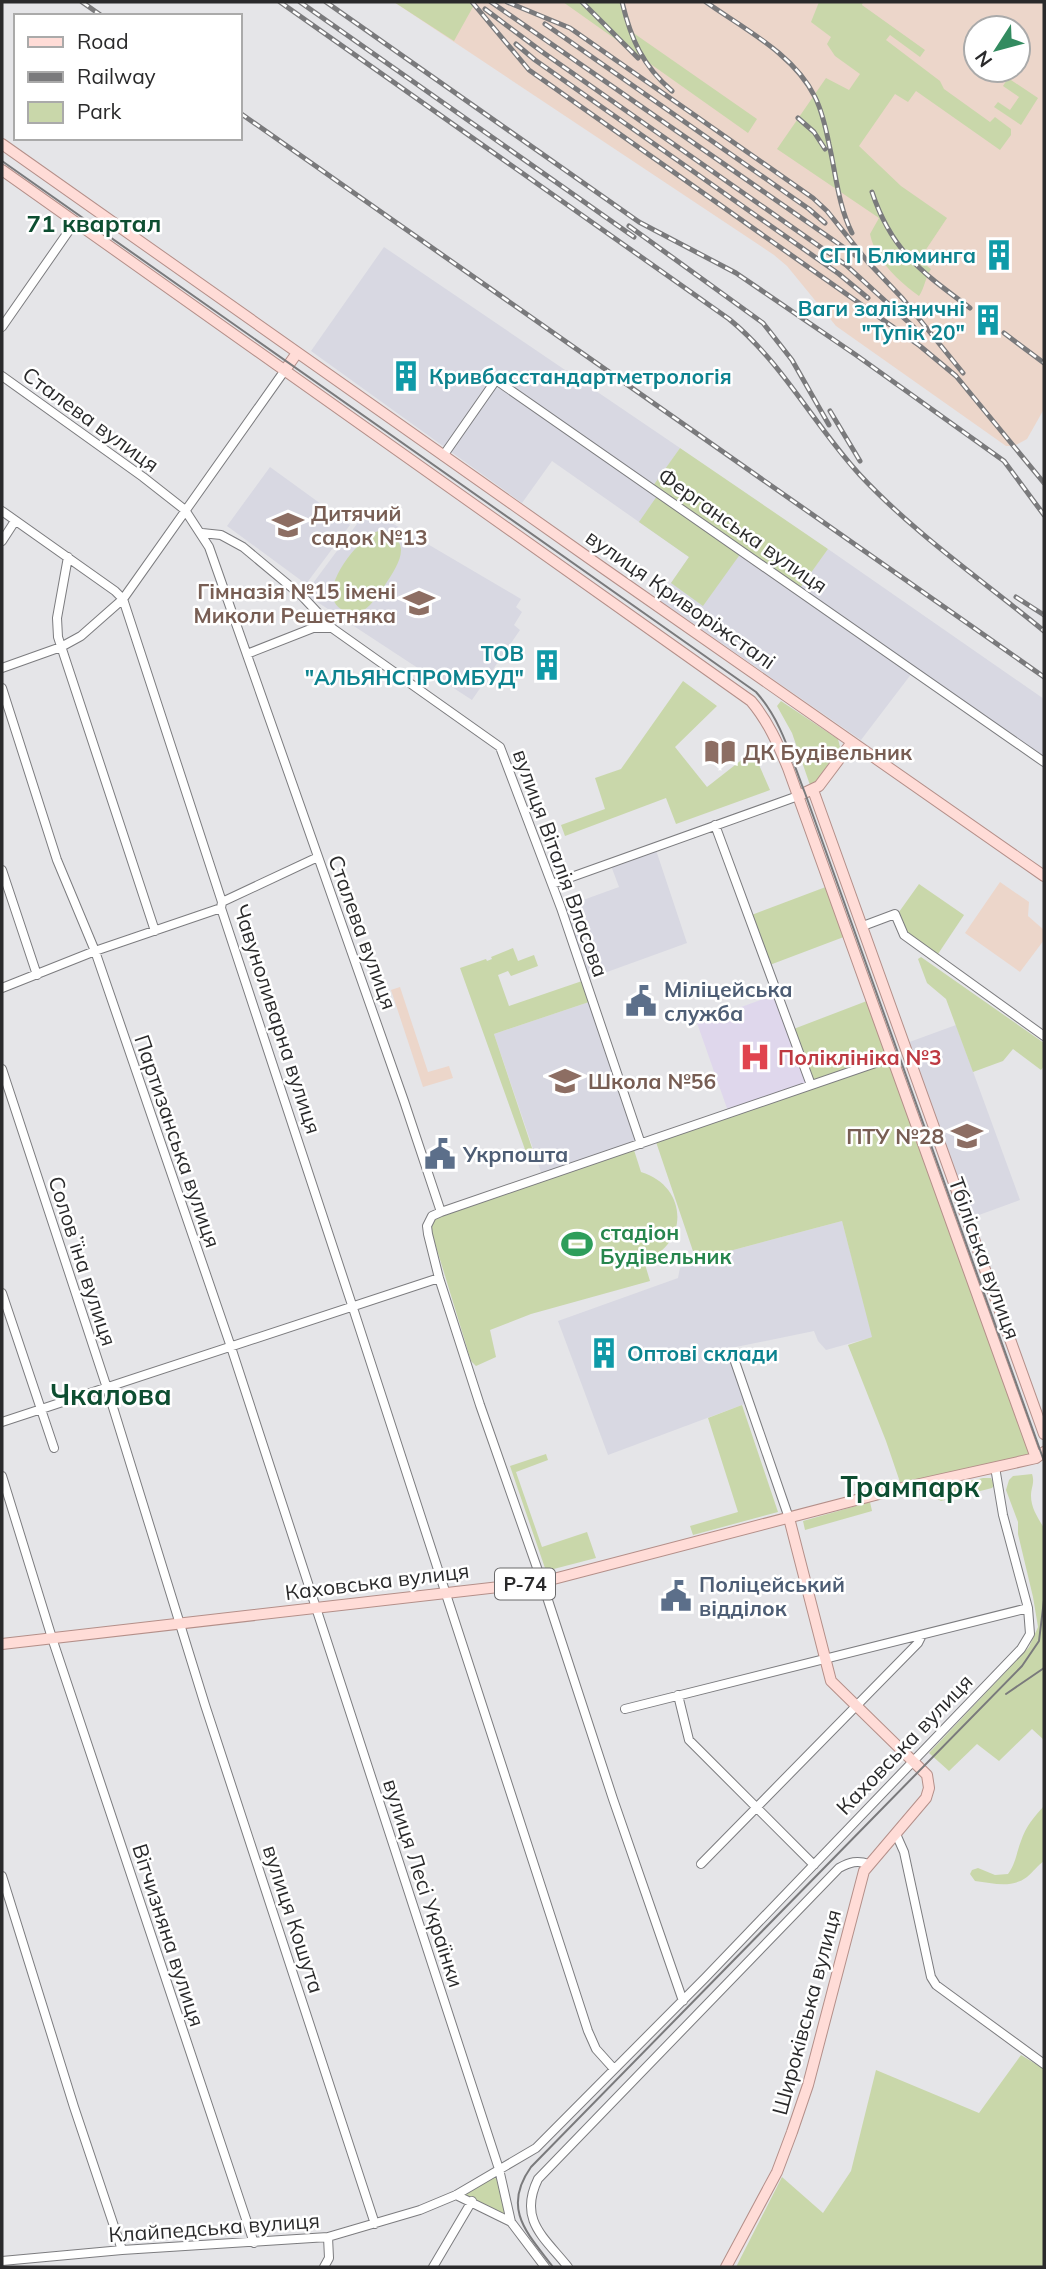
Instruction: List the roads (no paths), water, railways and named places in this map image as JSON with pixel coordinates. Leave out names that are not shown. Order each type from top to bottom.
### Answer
[{"type":"main road","name":"вулиця Криворіжсталі","points":[[2,144],[1044,876]]},
{"type":"main road","name":"вулиця Криворіжсталі","points":[[2,170],[751,701],[774,735],[797,796]]},
{"type":"main road","points":[[285,370],[297,353]]},
{"type":"main road","points":[[797,796],[813,790],[824,780],[852,742]]},
{"type":"main road","name":"Тбіліська вулиця","points":[[813,790],[1044,1434]]},
{"type":"main road","name":"Тбіліська вулиця","points":[[797,796],[1042,1457]]},
{"type":"main road","name":"Каховська вулиця","points":[[2,1644],[542,1582],[902,1488],[1042,1457]]},
{"type":"main road","points":[[789,1518],[831,1681],[915,1762]]},
{"type":"main road","name":"Широківська вулиця","points":[[726,2267],[777,2172],[792,2132],[808,2085],[863,1877],[869,1864],[926,1798],[929,1788],[927,1775],[915,1762]]},
{"type":"street","points":[[2,327],[75,222]]},
{"type":"street","points":[[2,668],[61,647],[81,636],[123,599],[285,370]]},
{"type":"street","name":"Сталева вулиця","points":[[2,376],[144,477],[185,510],[202,533],[217,567],[441,1212]]},
{"type":"street","name":"Ферганська вулиця","points":[[443,456],[496,380],[1044,762]]},
{"type":"street","points":[[2,511],[123,599]]},
{"type":"street","points":[[2,541],[15,521]]},
{"type":"street","name":"вулиця Віталія Власова","points":[[202,533],[221,535],[243,547],[303,597],[332,628],[500,747],[552,884],[641,1144]]},
{"type":"street","points":[[68,557],[57,618],[61,647],[155,931]]},
{"type":"street","name":"Чавуноливарна вулиця","points":[[123,599],[588,2031],[596,2049],[614,2069]]},
{"type":"street","points":[[247,654],[313,628],[332,628]]},
{"type":"street","name":"Партизанська вулиця","points":[[2,688],[57,860],[95,951],[231,1347],[316,1607]]},
{"type":"street","points":[[552,884],[797,796]]},
{"type":"street","points":[[715,825],[811,1086]]},
{"type":"street","points":[[2,988],[221,905],[317,857]]},
{"type":"street","points":[[2,870],[37,975]]},
{"type":"street","points":[[863,926],[895,914],[904,936],[1044,1036]]},
{"type":"street","points":[[683,2001],[480,1405],[439,1278],[427,1226],[432,1216],[441,1212],[893,1057]]},
{"type":"street","name":"Соловʼїна вулиця","points":[[2,1069],[181,1624]]},
{"type":"street","points":[[2,1422],[439,1278]]},
{"type":"street","points":[[2,1293],[54,1448]]},
{"type":"street","points":[[732,1353],[789,1518]]},
{"type":"street","name":"Каховська вулиця","points":[[499,2169],[536,2148],[915,1762],[1021,1648],[1030,1634],[1028,1608],[1003,1516],[995,1467]]},
{"type":"street","name":"Вітчизняна вулиця","points":[[2,1476],[52,1638],[254,2243]]},
{"type":"street","name":"вулиця Лесі Українки","points":[[316,1607],[499,2169],[511,2222]]},
{"type":"street","points":[[625,1709],[1028,1608]]},
{"type":"street","name":"вулиця Кошута","points":[[181,1624],[375,2224]]},
{"type":"street","points":[[701,1864],[918,1643],[922,1635]]},
{"type":"street","points":[[678,1695],[689,1740],[814,1865]]},
{"type":"street","points":[[896,1834],[904,1852],[931,1977],[936,1985],[1044,2064]]},
{"type":"street","points":[[568,2267],[532,2219],[529,2205],[538,2179],[839,1868],[849,1862],[869,1864]]},
{"type":"street","points":[[2,1875],[122,2250]]},
{"type":"street","name":"Клайпедська вулиця","points":[[2,2261],[122,2250],[328,2237],[420,2210],[456,2195],[499,2169]]},
{"type":"street","points":[[456,2195],[511,2222],[544,2267]]},
{"type":"street","points":[[433,2267],[472,2201]]},
{"type":"street","points":[[324,2267],[329,2258],[328,2237]]},
{"type":"tram line","points":[[2,161],[756,692],[765,703],[779,727],[805,793],[1044,1461]]},
{"type":"tram line","points":[[553,2267],[527,2232],[518,2208],[522,2182],[531,2167],[1022,1666],[1039,1641],[1044,1600]]},
{"type":"tram line","points":[[1006,1694],[1044,1668]]},
{"type":"railway","points":[[82,2],[99,14]]},
{"type":"railway","points":[[280,2],[729,319],[765,354],[843,456],[881,497],[926,537],[1044,631]]},
{"type":"railway","points":[[300,2],[634,237]]},
{"type":"railway","points":[[326,2],[639,222],[736,273],[856,355],[1004,461],[1044,515]]},
{"type":"railway","points":[[472,2],[529,70],[920,346],[956,376],[1044,483]]},
{"type":"railway","points":[[491,2],[859,258]]},
{"type":"railway","points":[[507,2],[570,28],[813,198],[903,299],[963,373]]},
{"type":"railway","points":[[582,2],[638,58]]},
{"type":"railway","points":[[622,2],[639,51],[672,91]]},
{"type":"railway","points":[[706,2],[781,55],[806,82],[822,114],[840,200],[852,233]]},
{"type":"railway","points":[[485,9],[846,265],[917,330]]},
{"type":"railway","points":[[545,24],[809,209],[825,223]]},
{"type":"railway","points":[[516,44],[839,274],[868,298]]},
{"type":"railway","points":[[242,114],[1044,677]]},
{"type":"railway","points":[[798,118],[814,132],[825,149]]},
{"type":"railway","points":[[872,192],[880,213],[899,246],[923,271],[970,308]]},
{"type":"railway","points":[[629,226],[763,323],[792,360],[829,425]]},
{"type":"railway","points":[[1004,333],[1044,363]]},
{"type":"railway","points":[[830,411],[860,461]]},
{"type":"railway","points":[[1016,597],[1044,615]]},
{"type":"place","name":"СГП Блюминга","points":[[999,255]]},
{"type":"place","name":"Ваги залізничні \"Тупік 20\"","points":[[988,320]]},
{"type":"place","name":"Кривбасстандартметрологія","points":[[406,376]]},
{"type":"place","name":"Дитячий садок №13","points":[[288,525]]},
{"type":"place","name":"Гімназія №15 імені Миколи Решетняка","points":[[419,603]]},
{"type":"place","name":"ТОВ \"АЛЬЯНСПРОМБУД\"","points":[[547,665]]},
{"type":"place","name":"ДК Будівельник","points":[[720,752]]},
{"type":"place","name":"Міліцейська служба","points":[[641,1001]]},
{"type":"place","name":"Поліклініка №3","points":[[755,1057]]},
{"type":"place","name":"Школа №56","points":[[565,1081]]},
{"type":"place","name":"ПТУ №28","points":[[967,1136]]},
{"type":"place","name":"Укрпошта","points":[[440,1154]]},
{"type":"place","name":"стадіон Будівельник","points":[[577,1244]]},
{"type":"place","name":"Оптові склади","points":[[604,1353]]},
{"type":"place","name":"Поліцейський відділок","points":[[676,1596]]},
{"type":"district","name":"71 квартал","points":[[94,223]]},
{"type":"district","name":"Чкалова","points":[[111,1394]]},
{"type":"district","name":"Трампарк","points":[[910,1486]]}]
